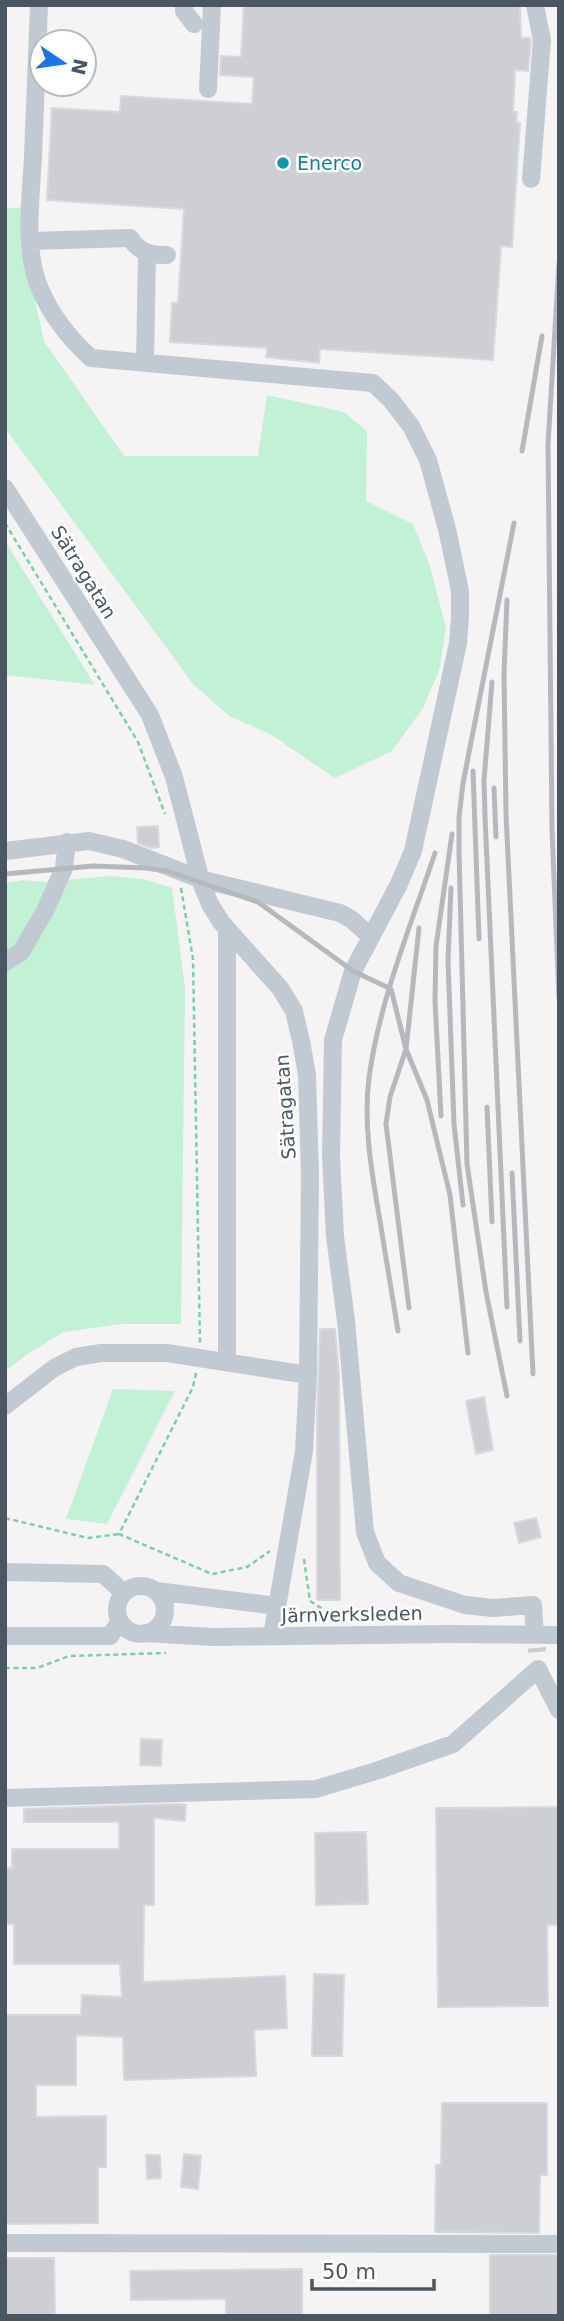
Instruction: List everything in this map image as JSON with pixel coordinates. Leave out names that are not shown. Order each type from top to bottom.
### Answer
[{"type":"street","points":[[39,5],[31,241],[39,288],[77,346],[91,358],[373,383],[391,400],[411,426],[428,460],[460,591],[458,643],[413,851],[399,884],[353,971],[333,1041],[331,1097],[335,1236],[346,1321],[365,1532],[377,1563],[400,1583],[465,1605],[494,1608],[533,1605],[534,1621]]},
{"type":"street","points":[[184,5],[184,11],[194,24]]},
{"type":"street","points":[[208,89],[212,5]]},
{"type":"street","points":[[531,180],[542,40],[534,5]]},
{"type":"street","points":[[31,241],[130,238],[147,254],[167,255]]},
{"type":"street","points":[[145,363],[147,254]]},
{"type":"street","name":"Sätragatan","points":[[5,488],[150,715],[174,777],[200,879],[211,906],[281,988],[294,1011],[301,1041],[307,1075],[310,1174],[304,1451],[272,1636]]},
{"type":"street","points":[[5,851],[89,841],[123,849],[200,879],[340,914],[351,919],[371,937]]},
{"type":"street","points":[[5,962],[21,952],[45,911],[64,868],[67,842]]},
{"type":"street","points":[[226,1362],[228,929]]},
{"type":"street","points":[[5,1406],[54,1368],[76,1357],[131,1352],[167,1353],[307,1375]]},
{"type":"street","points":[[5,1572],[103,1574],[124,1593],[117,1606],[120,1621],[110,1636],[5,1636]]},
{"type":"street","name":"Järnverksleden","points":[[124,1593],[143,1586],[156,1591],[278,1606]]},
{"type":"street","points":[[145,1633],[159,1626],[163,1620],[164,1604],[156,1591]]},
{"type":"street","name":"Järnverksleden","points":[[120,1621],[131,1631],[212,1637],[559,1635]]},
{"type":"street","points":[[5,1798],[316,1789],[453,1744],[537,1661],[559,1710]]},
{"type":"street","points":[[5,2242],[559,2244]]},
{"type":"path","points":[[5,523],[138,742],[166,817]]},
{"type":"path","points":[[119,1534],[193,1387],[200,1358],[193,958],[178,872]]},
{"type":"path","points":[[5,1518],[88,1538],[119,1534],[212,1574],[247,1567],[271,1550],[303,1555],[310,1601],[330,1614],[357,1619]]},
{"type":"path","points":[[5,1668],[37,1668],[69,1656],[174,1652]]},
{"type":"green space","points":[[24,207],[35,301],[44,341],[124,456],[258,456],[267,395],[344,412],[367,431],[366,501],[413,524],[430,566],[446,628],[439,671],[423,708],[392,751],[335,778],[270,734],[229,716],[193,684],[5,428],[5,209]]},
{"type":"green space","points":[[5,541],[95,685],[5,675]]},
{"type":"green space","points":[[110,876],[144,879],[172,888],[185,988],[181,1324],[122,1324],[64,1332],[5,1371],[5,883]]},
{"type":"green space","points":[[113,1389],[175,1391],[107,1524],[66,1519]]},
{"type":"building","name":"Enerco","points":[[244,5],[520,6],[521,38],[530,38],[531,41],[528,71],[515,70],[513,112],[517,112],[516,122],[520,123],[512,247],[501,246],[493,360],[320,349],[319,363],[266,357],[267,348],[170,342],[172,303],[178,303],[184,209],[47,200],[52,108],[120,112],[121,96],[252,104],[254,77],[220,75],[221,56],[241,57]]},
{"type":"building","points":[[158,826],[159,847],[151,848],[138,843],[137,827]]},
{"type":"building","points":[[320,1329],[335,1329],[339,1375],[340,1600],[317,1600]]},
{"type":"building","points":[[484,1397],[493,1450],[476,1454],[466,1401]]},
{"type":"building","points":[[536,1518],[541,1537],[519,1543],[514,1523]]},
{"type":"building","points":[[141,1739],[162,1740],[161,1766],[140,1765]]},
{"type":"building","points":[[186,1805],[185,1821],[154,1818],[154,1905],[144,1905],[143,1982],[285,1976],[287,2028],[254,2030],[256,2076],[124,2080],[123,2037],[76,2035],[76,2085],[36,2085],[36,2117],[106,2116],[106,2167],[98,2167],[98,2223],[5,2224],[5,2015],[81,2015],[82,1995],[122,1997],[120,1964],[14,1964],[14,1924],[5,1924],[5,1868],[12,1868],[12,1849],[119,1849],[119,1822],[24,1822],[24,1809]]},
{"type":"building","points":[[559,1807],[559,1925],[547,1925],[548,2006],[438,2007],[436,1808]]},
{"type":"building","points":[[366,1832],[368,1904],[316,1905],[315,1833]]},
{"type":"building","points":[[314,1974],[344,1975],[342,2056],[312,2056]]},
{"type":"building","points":[[442,2103],[547,2103],[547,2175],[540,2175],[539,2233],[435,2232],[436,2165],[441,2165]]},
{"type":"building","points":[[184,2154],[201,2156],[198,2189],[181,2187]]},
{"type":"building","points":[[146,2155],[160,2155],[161,2178],[147,2179]]},
{"type":"building","points":[[490,2255],[559,2255],[559,2316],[490,2316]]},
{"type":"building","points":[[5,2258],[54,2258],[55,2316],[5,2316]]},
{"type":"building","points":[[302,2269],[302,2316],[226,2316],[226,2299],[131,2300],[130,2271]]},
{"type":"tunnel","points":[[534,1621],[537,1652]]},
{"type":"railway","points":[[559,263],[548,444],[552,829],[559,998]]},
{"type":"railway","points":[[522,451],[542,336]]},
{"type":"railway","points":[[507,1396],[486,1292],[467,1164],[459,817],[463,783],[514,523]]},
{"type":"railway","points":[[507,600],[504,673],[506,814],[533,1374]]},
{"type":"railway","points":[[492,682],[484,780],[507,1307]]},
{"type":"railway","points":[[473,771],[479,939]]},
{"type":"railway","points":[[494,788],[496,837]]},
{"type":"railway","points":[[441,1116],[435,1001],[436,946],[452,834]]},
{"type":"railway","points":[[398,1331],[371,1167],[367,1096],[374,1049],[388,992],[435,853]]},
{"type":"railway","points":[[5,874],[93,866],[167,871],[258,902],[353,971],[391,989],[406,1049],[427,1100],[450,1195],[468,1353]]},
{"type":"railway","points":[[451,888],[448,960],[454,1124],[463,1205]]},
{"type":"railway","points":[[409,1308],[386,1124],[390,1097],[406,1049],[419,928]]},
{"type":"railway","points":[[487,1107],[492,1222]]},
{"type":"railway","points":[[512,1173],[520,1341]]},
{"type":"place","name":"Enerco","points":[[283,163]]}]
